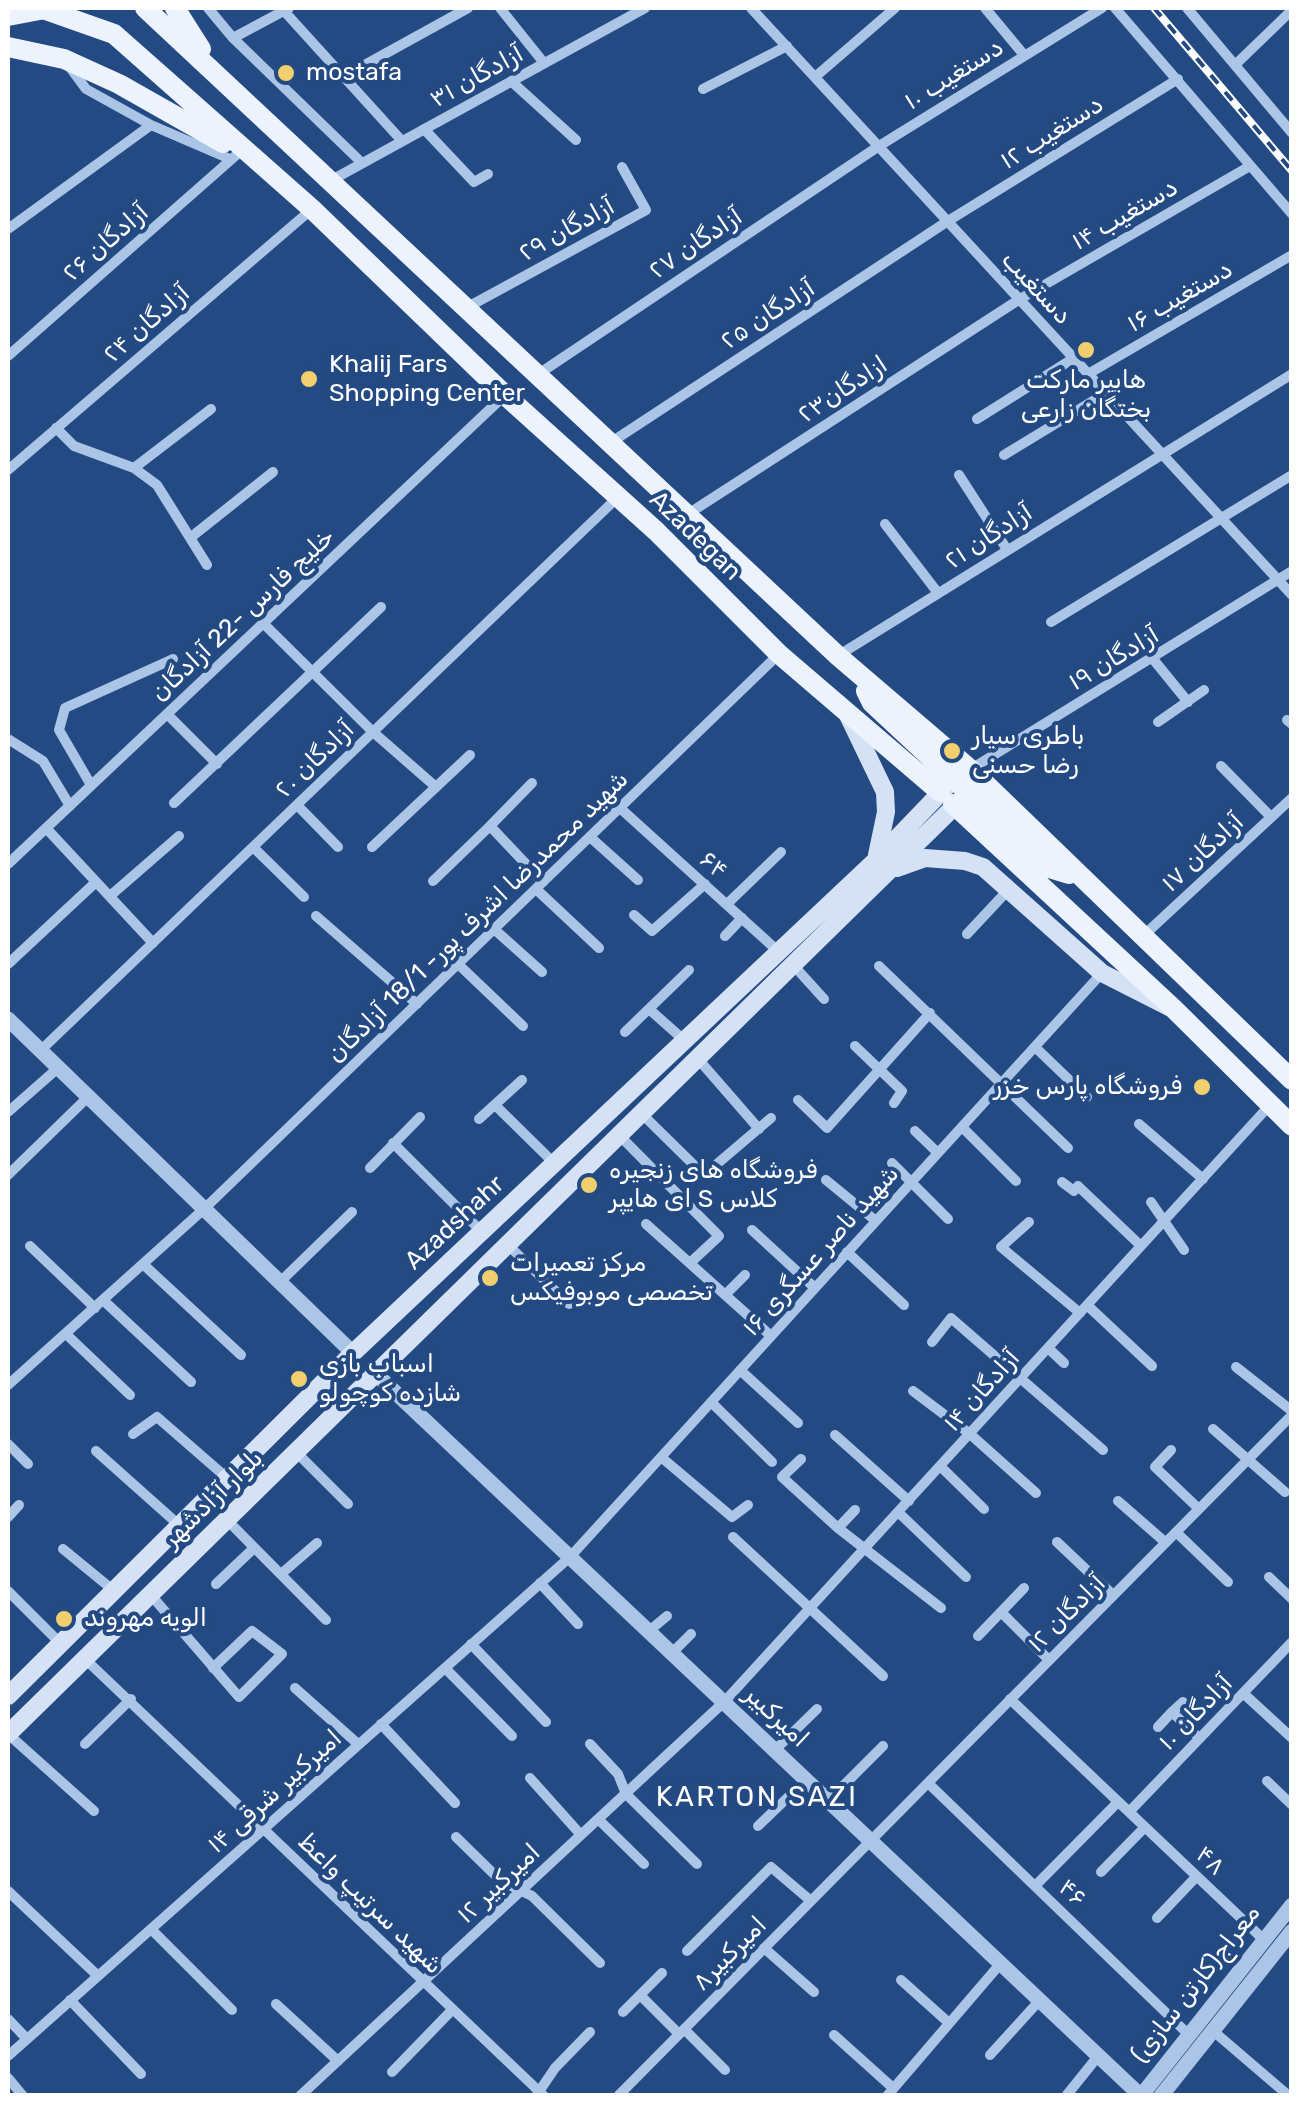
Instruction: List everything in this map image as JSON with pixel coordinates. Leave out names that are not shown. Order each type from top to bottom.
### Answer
[{"type":"main road","name":"Azadegan","points":[[48,8],[103,17],[236,154],[312,209],[779,654],[846,710],[1076,876],[1292,1080]]},
{"type":"main road","points":[[8,16],[48,8]]},
{"type":"main road","name":"Azadegan","points":[[145,8],[845,662],[957,788],[1292,1126]]},
{"type":"main road","points":[[175,8],[193,39],[246,104]]},
{"type":"main road","points":[[8,47],[64,59],[119,84],[236,154]]},
{"type":"main road","points":[[846,710],[885,792],[884,865],[925,858],[965,860],[1011,887],[1102,973],[1134,993],[1174,1009]]},
{"type":"main road","name":"Azadshahr","points":[[378,1376],[794,966],[957,788]]},
{"type":"main road","name":"Azadshahr","points":[[8,1696],[354,1353],[779,952],[884,865]]},
{"type":"main road","name":"بلوار آزادشهر","points":[[8,1734],[378,1376]]},
{"type":"street","points":[[208,8],[233,38],[362,163]]},
{"type":"street","points":[[342,77],[468,8]]},
{"type":"street","points":[[500,8],[544,63]]},
{"type":"street","name":"۳۱ آزادگان","points":[[330,181],[645,8]]},
{"type":"street","name":"دستغیب","points":[[751,8],[1292,594]]},
{"type":"street","points":[[815,77],[894,8]]},
{"type":"street","points":[[985,8],[1024,55]]},
{"type":"street","name":"دستغیب ۱۰","points":[[879,146],[1102,8]]},
{"type":"street","points":[[1115,8],[1292,214]]},
{"type":"street","points":[[1187,8],[1292,133]]},
{"type":"street","points":[[233,38],[287,9],[342,77],[402,141]]},
{"type":"street","points":[[1236,65],[1292,10]]},
{"type":"street","points":[[703,89],[786,46]]},
{"type":"street","points":[[64,59],[86,89],[152,126],[236,154]]},
{"type":"street","name":"دستغیب ۱۲","points":[[948,222],[1178,80]]},
{"type":"street","points":[[511,81],[576,140]]},
{"type":"street","points":[[8,229],[152,126]]},
{"type":"street","points":[[424,129],[474,182],[488,174]]},
{"type":"street","name":"۲۷ آزادگان","points":[[536,376],[879,146]]},
{"type":"street","name":"۲۶ آزادگان","points":[[8,356],[236,154]]},
{"type":"street","name":"دستغیب ۱۴","points":[[1020,299],[1250,166]]},
{"type":"street","name":"۲۹ آزادگان","points":[[465,308],[646,210],[622,167]]},
{"type":"street","name":"۲۴ آزادگان","points":[[8,470],[312,209]]},
{"type":"street","name":"۲۵ آزادگان","points":[[610,443],[948,222]]},
{"type":"street","name":"دستغیب ۱۶","points":[[1088,374],[1292,255]]},
{"type":"street","name":"۲۳ازادگان","points":[[687,514],[1020,299]]},
{"type":"street","points":[[978,419],[1074,358]]},
{"type":"street","name":"۲۱ آزادگان","points":[[845,662],[1006,548],[1292,374]]},
{"type":"street","points":[[1004,455],[1106,392]]},
{"type":"street","name":"خلیج فارس -22 آزادگان","points":[[8,864],[505,395]]},
{"type":"street","points":[[134,468],[211,409]]},
{"type":"street","points":[[56,428],[74,446],[134,468],[157,485],[207,565]]},
{"type":"street","points":[[190,538],[273,472]]},
{"type":"street","points":[[1050,622],[1292,474]]},
{"type":"street","points":[[959,475],[1006,548]]},
{"type":"street","name":"۲۰ آزادگان","points":[[40,1051],[618,498]]},
{"type":"street","points":[[885,524],[938,593]]},
{"type":"street","name":"۱۹ آزادگان","points":[[957,788],[1292,571]]},
{"type":"street","points":[[174,804],[381,607]]},
{"type":"street","points":[[264,624],[373,732],[436,787]]},
{"type":"street","name":"شهید محمدرضا اشرف پور- 18/1 آزادگان","points":[[8,1385],[204,1209],[779,654]]},
{"type":"street","points":[[92,785],[59,730],[65,708],[173,659]]},
{"type":"street","points":[[1153,659],[1188,702]]},
{"type":"street","points":[[1158,722],[1204,690]]},
{"type":"street","points":[[168,714],[217,764]]},
{"type":"street","points":[[8,738],[43,761],[70,806]]},
{"type":"street","points":[[8,757],[21,748]]},
{"type":"street","points":[[372,846],[470,754]]},
{"type":"street","points":[[1221,766],[1271,817]]},
{"type":"street","points":[[432,882],[532,783]]},
{"type":"street","name":"۱۷ آزادگان","points":[[1141,938],[1292,798]]},
{"type":"street","points":[[297,805],[338,847]]},
{"type":"street","name":"۶۴","points":[[620,808],[779,952]]},
{"type":"street","points":[[490,826],[539,886],[599,948]]},
{"type":"street","points":[[46,828],[153,943]]},
{"type":"street","points":[[110,896],[179,836]]},
{"type":"street","points":[[590,837],[638,880]]},
{"type":"street","points":[[253,847],[304,897]]},
{"type":"street","points":[[726,904],[780,850]]},
{"type":"street","points":[[8,964],[96,882]]},
{"type":"street","points":[[634,915],[652,931],[705,884]]},
{"type":"street","points":[[967,934],[1011,887]]},
{"type":"street","points":[[316,916],[417,1004]]},
{"type":"street","points":[[725,936],[742,918]]},
{"type":"street","points":[[494,929],[542,972]]},
{"type":"street","points":[[458,964],[523,1026]]},
{"type":"street","points":[[794,966],[824,999]]},
{"type":"street","points":[[880,966],[1068,1148]]},
{"type":"street","points":[[625,1032],[689,970]]},
{"type":"street","name":"۱۶ شهید ناصر عسگری","points":[[570,1557],[1102,973]]},
{"type":"street","points":[[649,1009],[685,1041]]},
{"type":"street","points":[[798,1100],[827,1128],[930,1013]]},
{"type":"street","points":[[8,1019],[354,1353]]},
{"type":"street","points":[[855,1046],[902,1091],[894,1104]]},
{"type":"street","points":[[1035,1047],[1087,1097]]},
{"type":"street","points":[[699,1060],[759,1129]]},
{"type":"street","points":[[8,1112],[58,1068]]},
{"type":"street","points":[[479,1119],[522,1080]]},
{"type":"street","points":[[8,1175],[88,1097]]},
{"type":"street","points":[[494,1105],[555,1164]]},
{"type":"street","name":"۱۴ آزادگان","points":[[724,1702],[1269,1106]]},
{"type":"street","points":[[643,1115],[704,1176],[771,1118]]},
{"type":"street","points":[[370,1168],[420,1117]]},
{"type":"street","points":[[1139,1124],[1203,1179]]},
{"type":"street","points":[[962,1127],[1016,1181]]},
{"type":"street","points":[[915,1131],[938,1153]]},
{"type":"street","points":[[621,1137],[719,1236],[690,1263]]},
{"type":"street","points":[[393,1143],[482,1232]]},
{"type":"street","points":[[892,1163],[948,1219]]},
{"type":"street","points":[[826,1180],[876,1221]]},
{"type":"street","points":[[1062,1182],[1074,1191],[1078,1186],[1141,1246]]},
{"type":"street","points":[[1151,1202],[1184,1250]]},
{"type":"street","points":[[280,1282],[352,1212]]},
{"type":"street","points":[[1029,1222],[1001,1247],[1152,1366]]},
{"type":"street","points":[[646,1224],[771,1336]]},
{"type":"street","points":[[752,1230],[815,1288]]},
{"type":"street","points":[[30,1246],[191,1382]]},
{"type":"street","points":[[510,1246],[569,1304]]},
{"type":"street","points":[[848,1252],[904,1305]]},
{"type":"street","points":[[144,1265],[241,1355]]},
{"type":"street","points":[[724,1294],[745,1275]]},
{"type":"street","points":[[932,1342],[951,1318],[1104,1450]]},
{"type":"street","points":[[66,1334],[130,1395]]},
{"type":"street","points":[[1048,1348],[1064,1363]]},
{"type":"street","points":[[1236,1367],[1292,1413]]},
{"type":"street","points":[[740,1370],[798,1423]]},
{"type":"street","name":"امیرکبیر","points":[[378,1376],[1141,2095]]},
{"type":"street","points":[[913,1392],[970,1434],[1036,1494]]},
{"type":"street","points":[[711,1402],[772,1462]]},
{"type":"street","name":"۱۲ آزادگان","points":[[871,1840],[1292,1413]]},
{"type":"street","points":[[133,1434],[156,1417],[227,1478]]},
{"type":"street","points":[[1213,1429],[1285,1492]]},
{"type":"street","points":[[835,1434],[908,1501]]},
{"type":"street","points":[[8,1444],[28,1464]]},
{"type":"street","points":[[1172,1450],[1153,1470],[1199,1509]]},
{"type":"street","points":[[96,1451],[179,1525]]},
{"type":"street","points":[[297,1453],[348,1504]]},
{"type":"street","points":[[661,1457],[732,1517],[748,1505]]},
{"type":"street","points":[[801,1459],[782,1477],[838,1528],[941,1608]]},
{"type":"street","points":[[940,1466],[984,1509]]},
{"type":"street","points":[[1118,1501],[1166,1542]]},
{"type":"street","points":[[8,1517],[19,1505]]},
{"type":"street","points":[[838,1528],[855,1510]]},
{"type":"street","points":[[898,1512],[966,1577]]},
{"type":"street","points":[[227,1520],[326,1620]]},
{"type":"street","points":[[1176,1532],[1228,1582]]},
{"type":"street","points":[[733,1536],[883,1676]]},
{"type":"street","points":[[1057,1542],[1113,1595]]},
{"type":"street","points":[[280,1574],[317,1543]]},
{"type":"street","points":[[216,1584],[254,1548]]},
{"type":"street","points":[[63,1550],[114,1590]]},
{"type":"street","name":"۱۴ امیرکبیر شرقی","points":[[8,2056],[570,1557]]},
{"type":"street","points":[[1269,1577],[1292,1599]]},
{"type":"street","points":[[540,1583],[578,1624]]},
{"type":"street","points":[[978,1636],[1024,1588]]},
{"type":"street","points":[[8,1591],[60,1642]]},
{"type":"street","points":[[150,1594],[239,1697],[282,1654],[252,1631],[214,1668]]},
{"type":"street","points":[[1001,1612],[1049,1660]]},
{"type":"street","points":[[649,1632],[667,1616]]},
{"type":"street","points":[[672,1653],[692,1634]]},
{"type":"street","name":"۱۰ آزادگان","points":[[1129,1812],[1292,1642]]},
{"type":"street","points":[[471,1644],[546,1722]]},
{"type":"street","name":"شهید سرتیپ واعظ","points":[[83,1658],[540,2094]]},
{"type":"street","points":[[445,1668],[512,1736]]},
{"type":"street","points":[[295,1688],[358,1744]]},
{"type":"street","points":[[1243,1693],[1292,1738]]},
{"type":"street","points":[[86,1744],[131,1700]]},
{"type":"street","name":"۴۸","points":[[1010,1700],[1264,1939]]},
{"type":"street","name":"امیرکبیر ۱۲","points":[[300,2096],[724,1702]]},
{"type":"street","points":[[1158,1727],[1183,1702]]},
{"type":"street","points":[[775,1750],[817,1709]]},
{"type":"street","points":[[1172,1712],[1199,1738]]},
{"type":"street","points":[[381,1724],[455,1803]]},
{"type":"street","points":[[8,1734],[94,1811]]},
{"type":"street","points":[[590,1744],[618,1774],[626,1794],[698,1864]]},
{"type":"street","points":[[828,1800],[883,1746]]},
{"type":"street","points":[[530,1778],[581,1836]]},
{"type":"street","points":[[758,1826],[806,1780]]},
{"type":"street","points":[[1266,1781],[1292,1804]]},
{"type":"street","name":"۴۶","points":[[928,1782],[1187,2033]]},
{"type":"street","points":[[1036,1886],[1118,1802]]},
{"type":"street","points":[[598,1819],[644,1864]]},
{"type":"street","points":[[1100,1872],[1144,1827]]},
{"type":"street","points":[[456,1837],[501,1881],[522,1890],[600,1963]]},
{"type":"street","name":"امیرکبیر۸","points":[[618,2096],[871,1840]]},
{"type":"street","points":[[686,1951],[771,1867],[810,1901]]},
{"type":"street","points":[[1157,1918],[1197,1876]]},
{"type":"street","points":[[8,1891],[98,1976]]},
{"type":"street","name":"معراج(کارتن سازی)","points":[[1141,2095],[1292,1904]]},
{"type":"street","points":[[151,1929],[232,2010]]},
{"type":"street","name":"معراج(کارتن سازی)","points":[[1161,2096],[1292,1930]]},
{"type":"street","points":[[764,1948],[814,1992]]},
{"type":"street","points":[[834,2035],[890,2092],[1001,1963]]},
{"type":"street","points":[[623,2012],[662,1974]]},
{"type":"street","points":[[901,1980],[949,2024]]},
{"type":"street","points":[[640,1994],[725,2070]]},
{"type":"street","points":[[70,2000],[141,2074]]},
{"type":"street","points":[[990,2056],[1040,2000]]},
{"type":"street","points":[[276,2004],[338,2060]]},
{"type":"street","points":[[392,2072],[452,2010]]},
{"type":"street","points":[[8,2019],[27,2039]]},
{"type":"street","points":[[1212,2030],[1282,2094]]},
{"type":"street","points":[[540,2094],[555,2068],[590,2032]]},
{"type":"street","points":[[1066,2096],[1098,2055]]},
{"type":"street","points":[[8,2078],[23,2096]]},
{"type":"railway","points":[[1154,8],[1292,171]]},
{"type":"place","name":"mostafa","points":[[286,73]]},
{"type":"place","name":"هاپیر مارکت بختگان زارعی","points":[[1086,350]]},
{"type":"place","name":"Khalij Fars Shopping Center","points":[[309,379]]},
{"type":"place","name":"باطری سیار رضا حسنی","points":[[952,751]]},
{"type":"place","name":"فروشگاه پارس خزر","points":[[1202,1087]]},
{"type":"place","name":"فروشگاه های زنجیره ای هایپر S کلاس","points":[[589,1185]]},
{"type":"place","name":"مرکز تعمیرات تخصصی موبوفیکس","points":[[490,1278]]},
{"type":"place","name":"اسباب بازی شازده کوچولو","points":[[299,1379]]},
{"type":"place","name":"الویه مهروند","points":[[64,1619]]},
{"type":"district","name":"KARTON SAZI","points":[[757,1798]]}]
